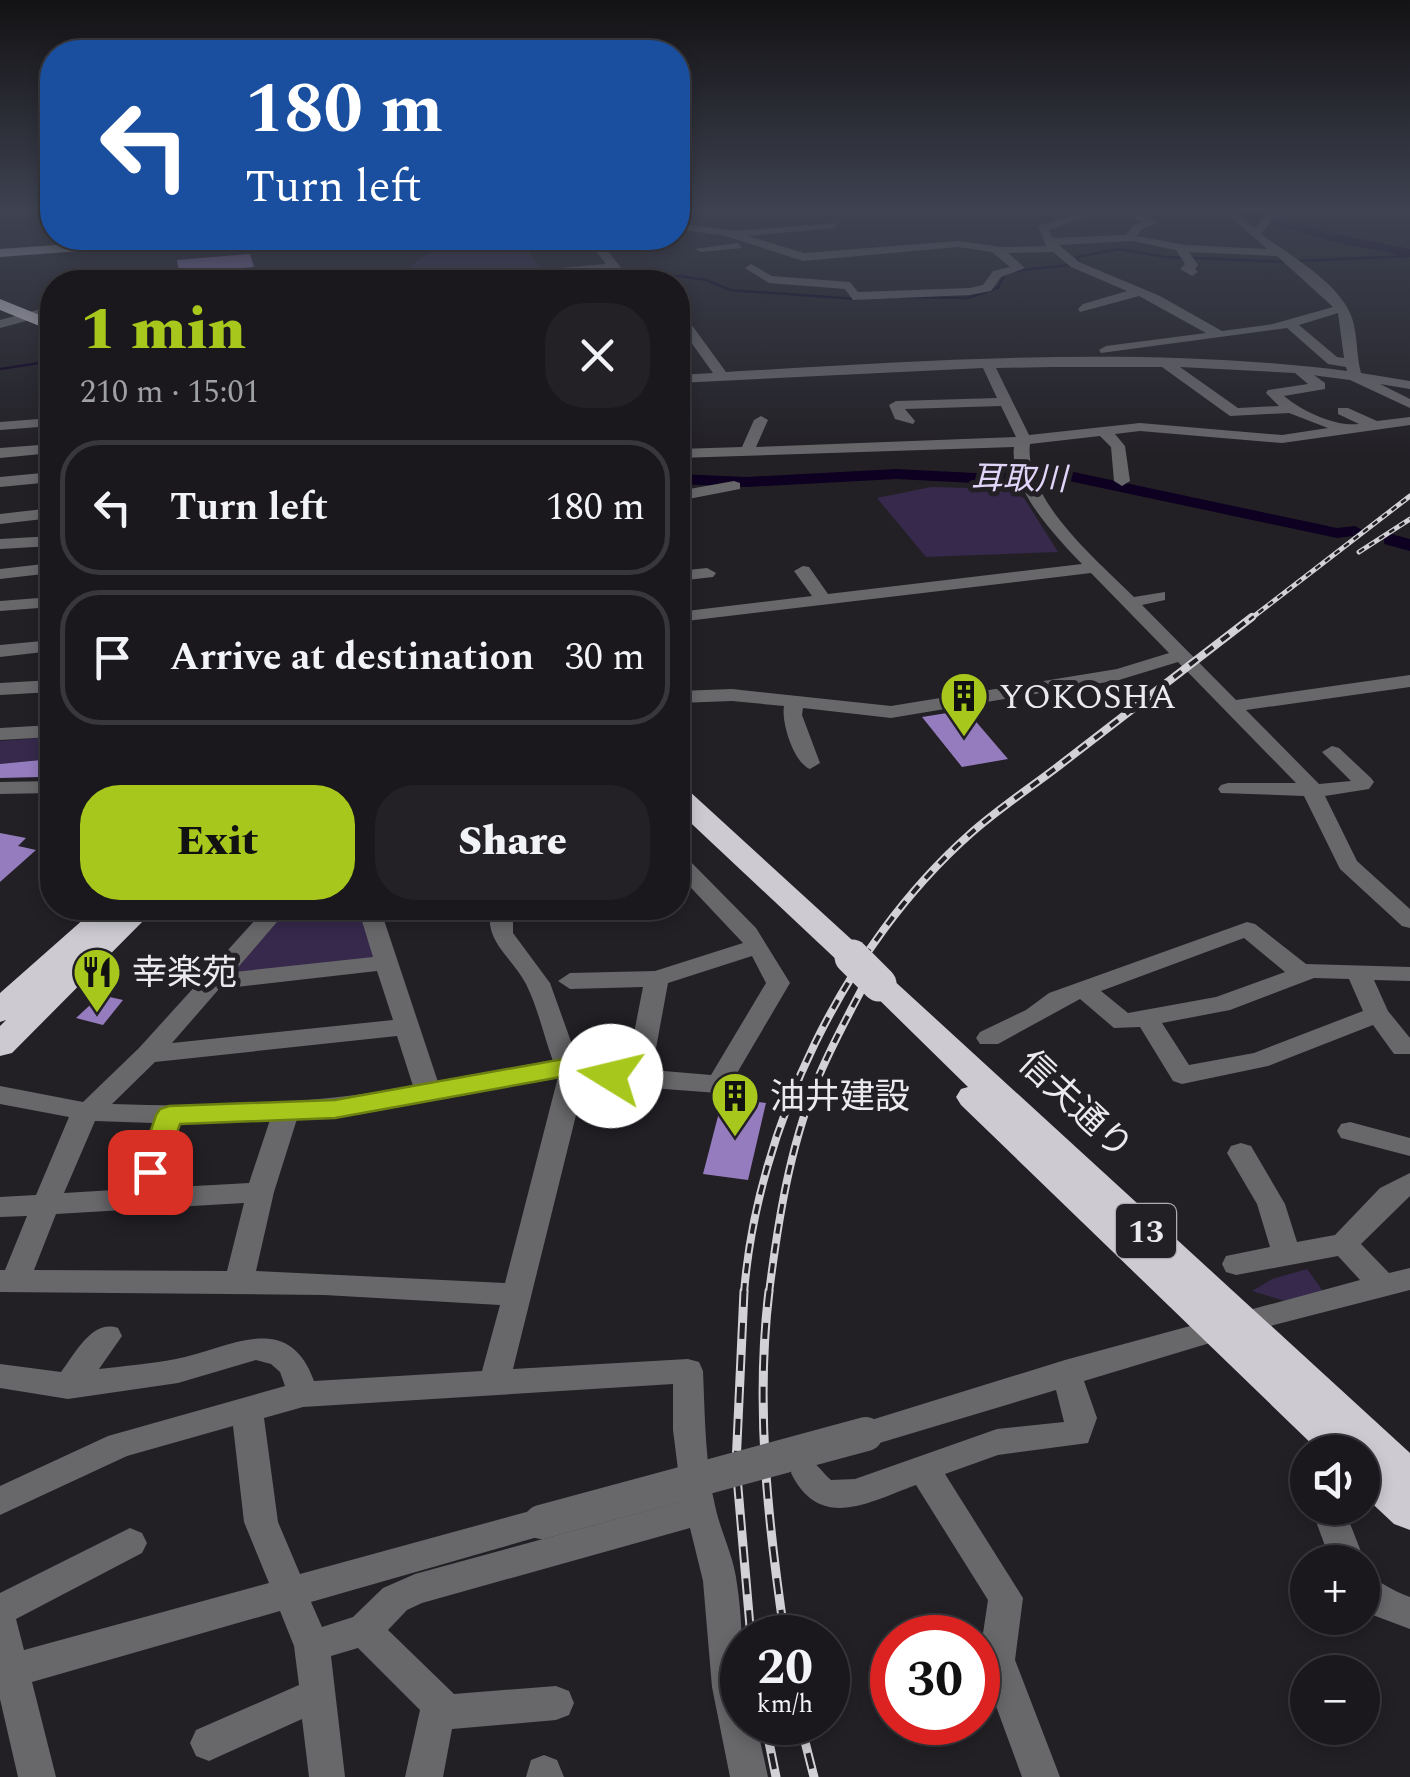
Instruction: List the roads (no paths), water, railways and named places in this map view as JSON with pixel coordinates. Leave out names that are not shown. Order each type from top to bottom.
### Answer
[{"type":"highway","points":[[0,301],[40,314]]},
{"type":"highway","name":"信夫通り","points":[[690,808],[875,991],[1230,1325],[1410,1480]]},
{"type":"highway","name":"信夫通り","points":[[690,827],[848,964]]},
{"type":"highway","points":[[0,1011],[101,920]]},
{"type":"highway","points":[[0,1045],[130,920]]},
{"type":"highway","name":"信夫通り","points":[[1230,1325],[1332,1435]]},
{"type":"highway","points":[[1380,1483],[1410,1511]]},
{"type":"street","points":[[853,291],[853,296],[886,293],[938,298],[972,291]]},
{"type":"street","points":[[1322,291],[1342,308],[1351,343],[1352,369]]},
{"type":"street","points":[[1084,308],[1140,292],[1218,334]]},
{"type":"street","points":[[1028,363],[1290,324],[1342,308]]},
{"type":"street","points":[[0,324],[40,317]]},
{"type":"street","points":[[1290,324],[1334,361],[1410,404]]},
{"type":"street","points":[[690,332],[722,376]]},
{"type":"street","points":[[690,379],[988,364],[1163,361],[1352,369],[1410,386]]},
{"type":"street","points":[[1163,361],[1235,412],[1291,409],[1346,430]]},
{"type":"street","points":[[988,364],[1023,441],[1020,461],[1027,477],[1070,542],[1139,608],[1312,790],[1348,864],[1410,922]]},
{"type":"street","points":[[1291,409],[1274,392],[1320,386],[1299,368]]},
{"type":"street","points":[[908,421],[902,419],[896,405],[1005,402]]},
{"type":"street","points":[[1343,411],[1376,426]]},
{"type":"street","points":[[751,452],[748,446],[761,420]]},
{"type":"street","points":[[690,454],[978,444],[1103,430],[1162,428],[1282,439],[1410,422]]},
{"type":"street","points":[[0,426],[40,423]]},
{"type":"street","points":[[969,427],[978,444]]},
{"type":"street","points":[[858,448],[873,430]]},
{"type":"street","points":[[1103,430],[1118,446],[1122,481]]},
{"type":"street","points":[[33,450],[40,435]]},
{"type":"street","points":[[0,453],[40,450]]},
{"type":"street","points":[[0,482],[40,478]]},
{"type":"street","points":[[690,494],[734,486]]},
{"type":"street","points":[[0,519],[40,514]]},
{"type":"street","points":[[0,544],[40,542]]},
{"type":"street","points":[[690,616],[1096,567]]},
{"type":"street","points":[[0,574],[40,569]]},
{"type":"street","points":[[803,571],[823,600]]},
{"type":"street","points":[[690,575],[707,573]]},
{"type":"street","points":[[1139,608],[1159,596]]},
{"type":"street","points":[[0,606],[40,603]]},
{"type":"street","points":[[0,639],[40,636]]},
{"type":"street","points":[[0,651],[40,647]]},
{"type":"street","points":[[690,697],[732,695],[859,710],[904,710],[1119,674],[1182,655]]},
{"type":"street","points":[[1233,706],[1410,680]]},
{"type":"street","points":[[0,689],[40,687]]},
{"type":"street","points":[[794,702],[792,715],[810,763]]},
{"type":"street","points":[[0,734],[40,731]]},
{"type":"street","points":[[1228,789],[1362,786],[1364,782],[1332,752]]},
{"type":"street","points":[[0,788],[40,787]]},
{"type":"street","points":[[0,1095],[90,1112],[169,1115],[335,1109],[569,1067],[584,1074],[718,1084],[778,984],[770,963],[690,875]]},
{"type":"street","points":[[267,920],[148,1054],[80,1120],[46,1206],[7,1282],[432,1286],[518,1296]]},
{"type":"street","points":[[373,920],[428,1092]]},
{"type":"street","points":[[495,1380],[572,1080],[538,983],[502,934],[500,920]]},
{"type":"street","points":[[990,1038],[1034,1016],[1052,1001],[1247,930],[1303,974]]},
{"type":"street","points":[[570,981],[656,979],[756,946]]},
{"type":"street","points":[[212,982],[386,963]]},
{"type":"street","points":[[1082,989],[1124,1022],[1221,1004],[1312,970],[1410,974]]},
{"type":"street","points":[[1358,972],[1377,1014],[1392,1029],[1399,1054]]},
{"type":"street","points":[[638,1078],[656,979]]},
{"type":"street","points":[[1147,1018],[1182,1075],[1259,1060],[1377,1014]]},
{"type":"street","points":[[148,1054],[405,1027]]},
{"type":"street","points":[[239,1282],[260,1192],[287,1110]]},
{"type":"street","points":[[141,1200],[169,1115]]},
{"type":"street","points":[[1350,1130],[1410,1146]]},
{"type":"street","points":[[1241,1153],[1271,1204],[1286,1252]]},
{"type":"street","points":[[1236,1264],[1344,1244],[1390,1195],[1410,1183]]},
{"type":"street","points":[[0,1207],[260,1192]]},
{"type":"street","points":[[1344,1244],[1402,1282]]},
{"type":"street","points":[[6,1672],[866,1434],[1230,1325],[1402,1282]]},
{"type":"street","points":[[68,1386],[107,1336]]},
{"type":"street","points":[[0,1376],[68,1386],[178,1371],[256,1348],[280,1354],[293,1365],[303,1394]]},
{"type":"street","points":[[0,1501],[119,1445],[303,1394],[688,1371],[689,1430],[700,1511],[712,1542],[720,1581],[730,1687],[749,1777]]},
{"type":"street","points":[[807,1473],[812,1486],[834,1496],[855,1493],[996,1442],[1077,1434],[1081,1418],[1065,1372]]},
{"type":"street","points":[[247,1410],[262,1522],[312,1646],[327,1775]]},
{"type":"street","points":[[924,1468],[1006,1598],[997,1660],[1042,1777]]},
{"type":"street","points":[[312,1646],[364,1630],[395,1599],[415,1588],[700,1511]]},
{"type":"street","points":[[0,1610],[130,1544]]},
{"type":"street","points":[[1380,1602],[1410,1613]]},
{"type":"street","points":[[0,1623],[6,1672],[37,1777]]},
{"type":"street","points":[[364,1630],[447,1712],[556,1703]]},
{"type":"street","points":[[209,1743],[318,1694]]},
{"type":"street","points":[[424,1777],[440,1705]]},
{"type":"waterway","points":[[743,291],[857,299]]},
{"type":"waterway","points":[[901,297],[967,298],[989,291]]},
{"type":"waterway","points":[[0,369],[40,363]]},
{"type":"waterway","name":"耳取川","points":[[690,480],[747,482],[896,474],[994,479],[1069,476],[1337,533],[1355,531]]},
{"type":"waterway","name":"耳取川","points":[[1391,540],[1410,545]]},
{"type":"railway","points":[[1249,620],[1410,496]]},
{"type":"railway","points":[[1359,552],[1410,519]]},
{"type":"railway","points":[[744,1293],[752,1230],[767,1167],[788,1105],[815,1043],[884,929],[925,879],[970,834],[1252,617]]},
{"type":"railway","points":[[769,1293],[786,1186],[807,1108],[829,1053],[874,966]]},
{"type":"railway","points":[[744,1291],[736,1465],[749,1615]]},
{"type":"railway","points":[[769,1291],[763,1421],[782,1615]]},
{"type":"railway","points":[[770,1745],[776,1777]]},
{"type":"railway","points":[[806,1745],[814,1777]]},
{"type":"place","name":"YOKOSHA","points":[[964,738]]},
{"type":"place","name":"幸楽苑","points":[[97,1014]]},
{"type":"place","name":"油井建設","points":[[735,1138]]}]
